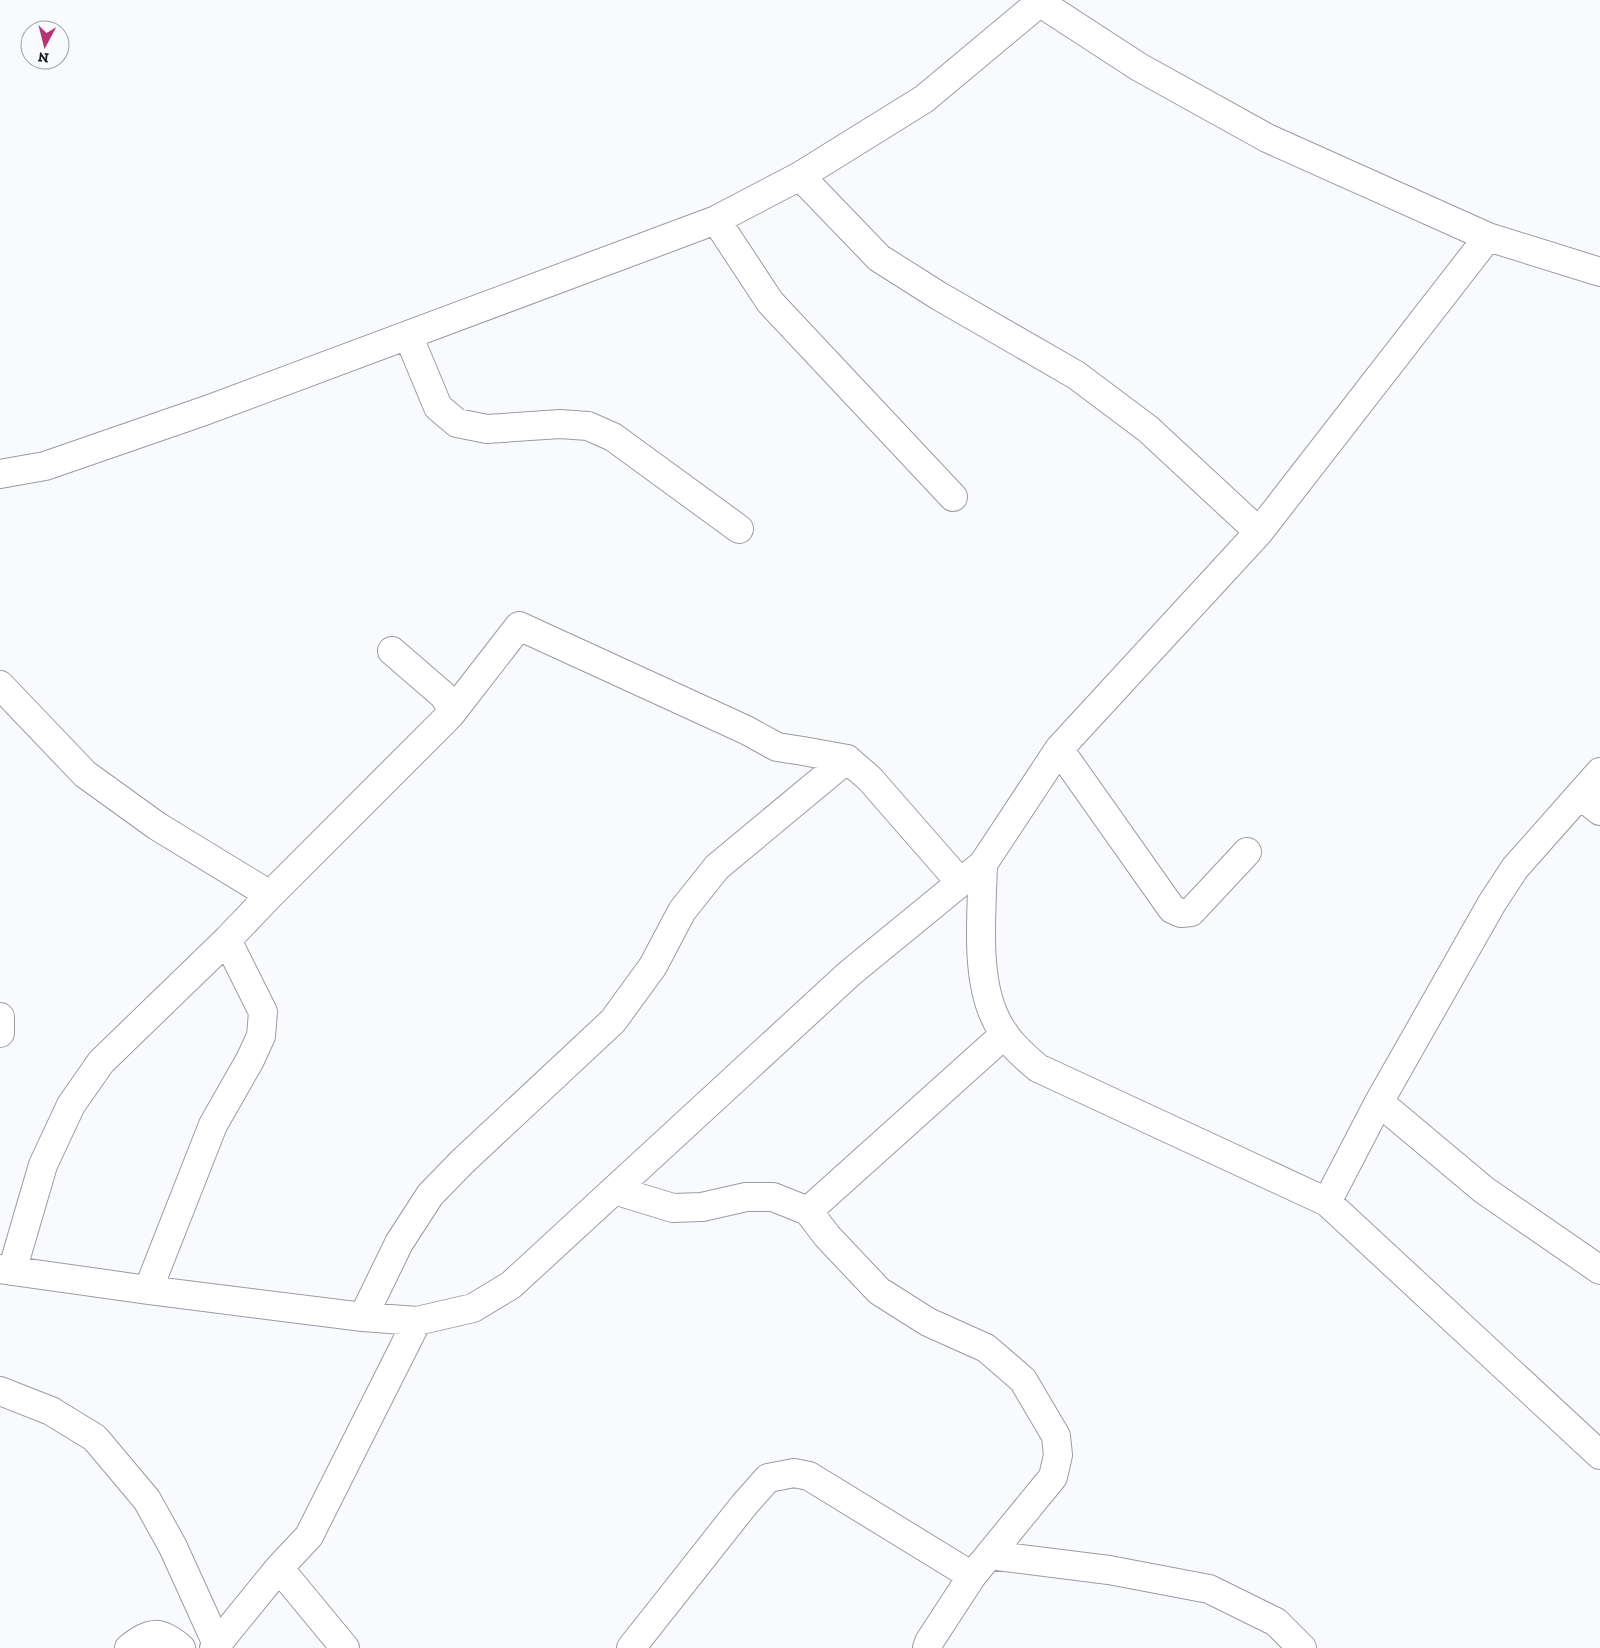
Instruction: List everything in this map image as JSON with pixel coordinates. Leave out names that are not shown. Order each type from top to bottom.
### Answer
[{"type":"street","points":[[0,474],[45,466],[207,410],[716,220],[800,176],[924,99],[1038,1],[1139,67],[1266,138],[1488,237],[1600,272]]},
{"type":"street","points":[[800,176],[879,258],[940,296],[1076,375],[1148,429],[1259,532]]},
{"type":"street","points":[[716,220],[770,302],[953,497]]},
{"type":"street","points":[[960,882],[870,779],[847,760],[777,748],[746,730],[519,626],[450,715],[227,940],[101,1062],[71,1105],[43,1165],[6,1270],[363,1317],[417,1321],[473,1308],[511,1285],[850,973],[983,864],[1058,749],[1259,532],[1488,237]]},
{"type":"street","points":[[408,335],[438,408],[456,423],[487,429],[560,424],[588,426],[613,437],[739,529]]},
{"type":"street","points":[[392,651],[444,696],[450,706],[450,715]]},
{"type":"street","points":[[0,685],[86,774],[157,826],[270,895]]},
{"type":"street","points":[[1058,749],[1172,909],[1181,913],[1191,912],[1247,852]]},
{"type":"street","points":[[363,1317],[399,1243],[430,1195],[462,1162],[613,1021],[653,966],[682,911],[717,867],[847,760]]},
{"type":"street","points":[[1327,1202],[1379,1102],[1515,868],[1590,803],[1600,772]]},
{"type":"street","points":[[983,864],[981,948],[987,993],[994,1016],[1014,1047],[1038,1068],[1327,1202],[1600,1455]]},
{"type":"street","points":[[148,1290],[213,1125],[250,1060],[261,1036],[263,1012],[227,940]]},
{"type":"street","points":[[0,1017],[0,1032]]},
{"type":"street","points":[[808,1211],[1005,1034]]},
{"type":"street","points":[[1379,1102],[1484,1190],[1600,1270]]},
{"type":"street","points":[[614,1190],[673,1208],[702,1207],[746,1197],[773,1197],[808,1211],[827,1236],[879,1291],[928,1322],[986,1348],[1023,1380],[1056,1436],[1058,1455],[1053,1477],[972,1576],[929,1642],[928,1648]]},
{"type":"street","points":[[0,1391],[51,1411],[95,1438],[147,1500],[173,1547],[215,1646],[279,1568],[309,1536],[417,1321]]},
{"type":"street","points":[[631,1648],[744,1505],[768,1478],[794,1473],[809,1476],[972,1576]]},
{"type":"street","points":[[989,1555],[1109,1570],[1209,1589],[1276,1622],[1302,1648]]},
{"type":"street","points":[[279,1568],[345,1648]]},
{"type":"street","points":[[129,1648],[144,1636],[153,1634],[170,1640],[181,1648]]}]
